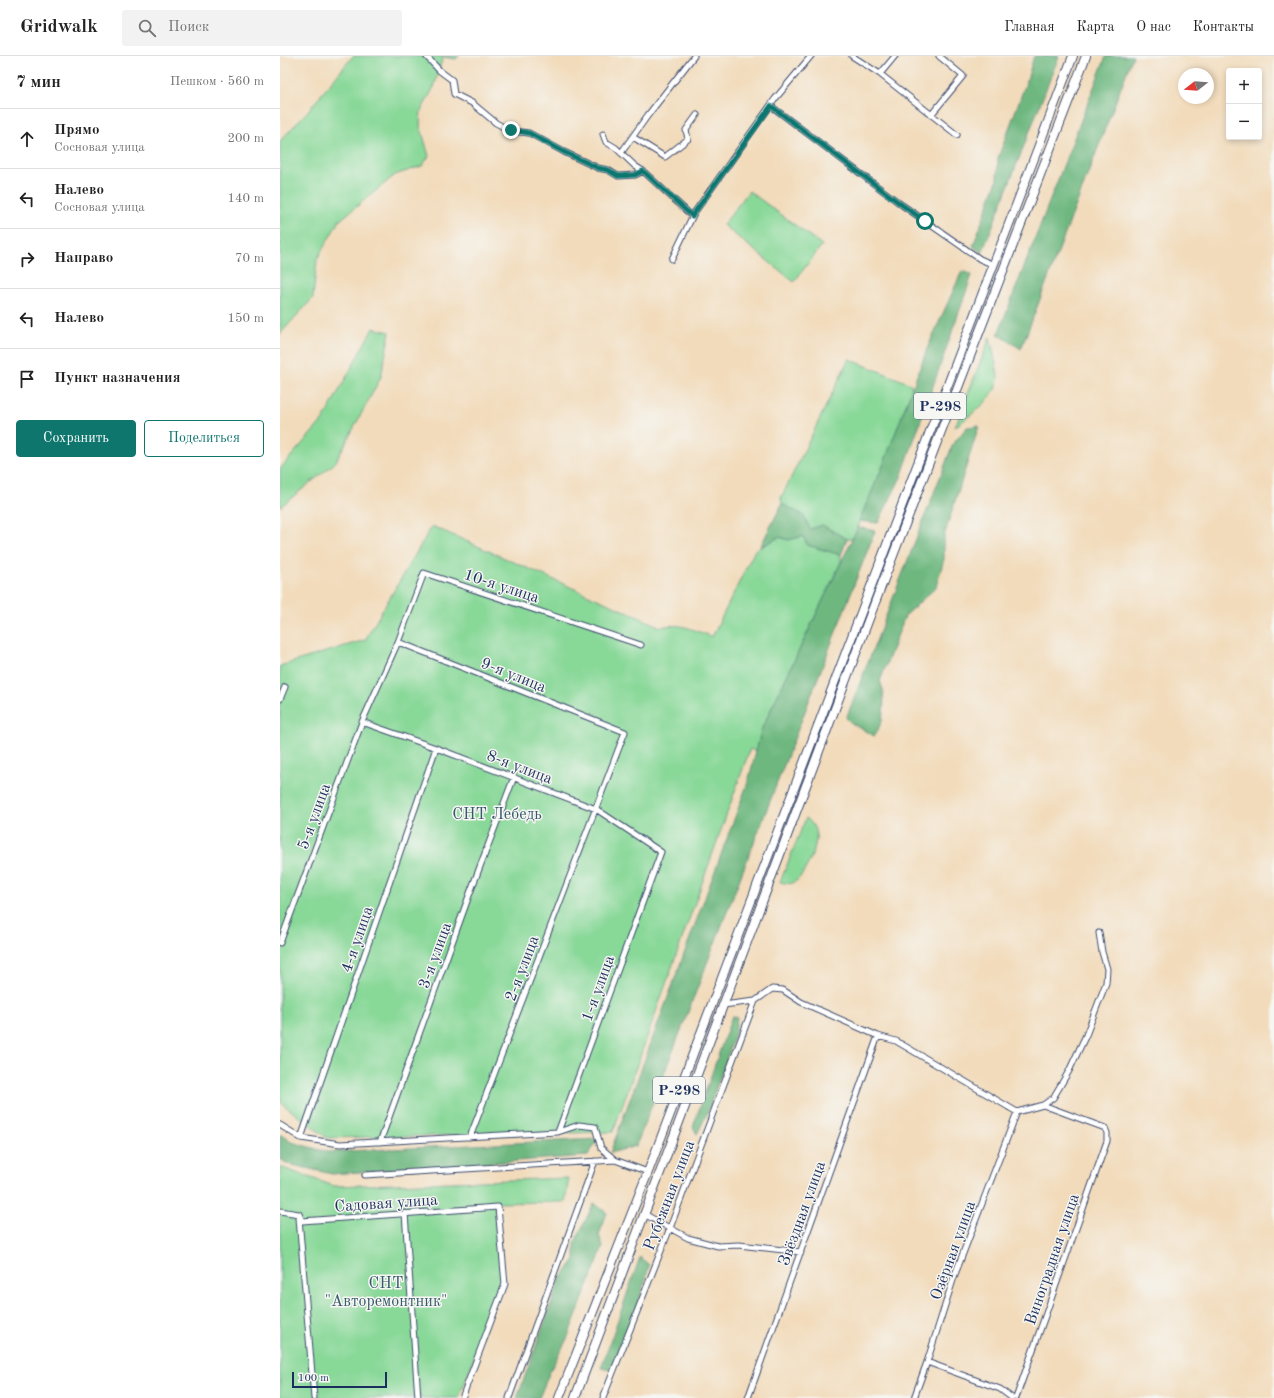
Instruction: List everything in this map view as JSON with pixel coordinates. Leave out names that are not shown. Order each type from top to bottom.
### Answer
[{"type":"highway","name":"Р-298","points":[[559,1398],[648,1172],[786,813],[1074,56]]},
{"type":"highway","name":"Р-298","points":[[574,1398],[879,592],[1086,56]]},
{"type":"highway","points":[[814,763],[815,749],[836,688],[835,686],[833,687]]},
{"type":"highway","points":[[766,890],[761,890],[760,884],[782,830],[786,813]]},
{"type":"street","points":[[426,56],[440,71],[452,80],[454,94],[472,103],[496,123],[511,130],[529,133],[564,152],[598,168],[608,170],[618,176],[635,175],[643,171]]},
{"type":"street","points":[[621,153],[648,115],[694,56]]},
{"type":"street","points":[[672,259],[692,216],[771,106],[811,56]]},
{"type":"street","points":[[852,56],[880,74],[957,136]]},
{"type":"street","points":[[880,74],[895,56]]},
{"type":"street","points":[[931,115],[963,76],[939,56]]},
{"type":"street","points":[[771,106],[902,205],[980,259],[994,265]]},
{"type":"street","points":[[633,137],[665,157],[688,139],[686,130],[697,115]]},
{"type":"street","points":[[603,134],[606,142],[643,171],[692,216]]},
{"type":"street","name":"10-я улица","points":[[398,642],[424,573],[641,645]]},
{"type":"street","points":[[362,722],[398,642]]},
{"type":"street","name":"9-я улица","points":[[398,642],[625,732],[596,809]]},
{"type":"street","points":[[280,699],[285,687]]},
{"type":"street","name":"8-я улица","points":[[362,722],[436,748],[596,809],[661,852]]},
{"type":"street","name":"5-я улица","points":[[280,943],[362,722]]},
{"type":"street","name":"4-я улица","points":[[301,1138],[436,748]]},
{"type":"street","name":"3-я улица","points":[[380,1142],[470,893],[514,777]]},
{"type":"street","name":"2-я улица","points":[[470,1137],[596,809]]},
{"type":"street","name":"1-я улица","points":[[558,1132],[661,852]]},
{"type":"street","points":[[722,1006],[755,1001],[772,989],[784,990],[801,1002],[878,1036],[896,1040],[1017,1112],[1043,1105],[1053,1098],[1073,1064],[1106,983],[1107,969],[1099,933]]},
{"type":"street","name":"Рубежная улица","points":[[604,1398],[670,1228],[755,1001]]},
{"type":"street","name":"Звёздная улица","points":[[748,1398],[878,1036]]},
{"type":"street","name":"Виноградная улица","points":[[1016,1398],[1107,1141],[1107,1133],[1105,1128],[1043,1105]]},
{"type":"street","name":"Озёрная улица","points":[[914,1398],[954,1277],[1017,1112]]},
{"type":"street","points":[[280,1125],[301,1138],[340,1144],[558,1132],[579,1125],[595,1127],[601,1148],[615,1160],[648,1172]]},
{"type":"street","points":[[365,1175],[615,1160]]},
{"type":"street","points":[[509,1398],[595,1161]]},
{"type":"street","name":"Садовая улица","points":[[280,1211],[299,1214],[302,1221],[498,1207],[505,1284],[462,1398]]},
{"type":"street","points":[[404,1213],[418,1398]]},
{"type":"street","points":[[299,1214],[314,1398]]},
{"type":"street","points":[[644,1214],[688,1238],[718,1246],[739,1245],[801,1252]]},
{"type":"street","points":[[927,1362],[1000,1389],[1012,1398]]},
{"type":"green space","points":[[353,56],[459,56],[456,59],[443,57],[434,87],[421,111],[420,125],[429,156],[422,166],[395,175],[339,221],[317,259],[313,298],[280,334],[280,141],[307,112]]},
{"type":"green space","points":[[1034,56],[1059,56],[982,253],[973,246],[997,180],[998,158],[1027,80]]},
{"type":"green space","points":[[1106,56],[1133,56],[1021,349],[998,334]]},
{"type":"green space","points":[[749,191],[822,245],[794,282],[723,225]]},
{"type":"green space","points":[[962,271],[972,275],[901,477],[878,523],[859,521],[883,466],[927,349]]},
{"type":"green space","points":[[373,328],[390,332],[381,377],[335,463],[280,507],[280,469],[323,420]]},
{"type":"green space","points":[[990,337],[998,375],[996,386],[993,393],[975,412],[955,427]]},
{"type":"green space","points":[[849,359],[911,384],[912,389],[883,466],[859,521],[860,524],[852,539],[847,539],[822,525],[810,529],[803,515],[782,504],[781,498]]},
{"type":"green space","points":[[979,426],[944,536],[944,559],[936,587],[905,616],[880,681],[884,697],[884,709],[882,721],[874,736],[856,726],[846,718],[953,444],[967,427]]},
{"type":"green space","points":[[782,504],[803,515],[810,529],[822,525],[847,539],[841,555],[807,545],[803,536],[789,540],[779,537],[760,547]]},
{"type":"green space","name":"СНТ Лебедь","points":[[432,526],[661,627],[674,625],[681,626],[712,637],[755,550],[779,537],[789,540],[803,536],[807,545],[841,555],[841,562],[762,728],[756,751],[750,749],[613,1132],[327,1138],[280,1102],[280,666],[365,640]]},
{"type":"green space","points":[[858,527],[875,531],[636,1146],[610,1153],[748,782],[762,728]]},
{"type":"green space","points":[[806,818],[812,825],[816,834],[812,856],[799,879],[789,884],[780,882]]},
{"type":"green space","points":[[732,1016],[737,1018],[735,1035],[707,1114],[697,1134],[693,1127]]},
{"type":"green space","points":[[280,1134],[291,1142],[327,1152],[598,1139],[588,1156],[332,1174],[288,1164],[280,1159]]},
{"type":"green space","name":"СНТ \"Авторемонтник\"","points":[[280,1167],[334,1186],[569,1178],[565,1202],[494,1203],[502,1282],[459,1398],[280,1398]]},
{"type":"green space","points":[[594,1203],[607,1213],[599,1235],[603,1247],[567,1339],[551,1369],[539,1398],[517,1398],[560,1280],[575,1259],[575,1242]]},
{"type":"green space","points":[[640,1257],[649,1265],[642,1291],[610,1370],[601,1368]]},
{"type":"route","points":[[511,130],[529,133],[564,152],[598,168],[608,170],[618,176],[635,175],[643,171],[692,216],[771,106],[925,221]]}]
